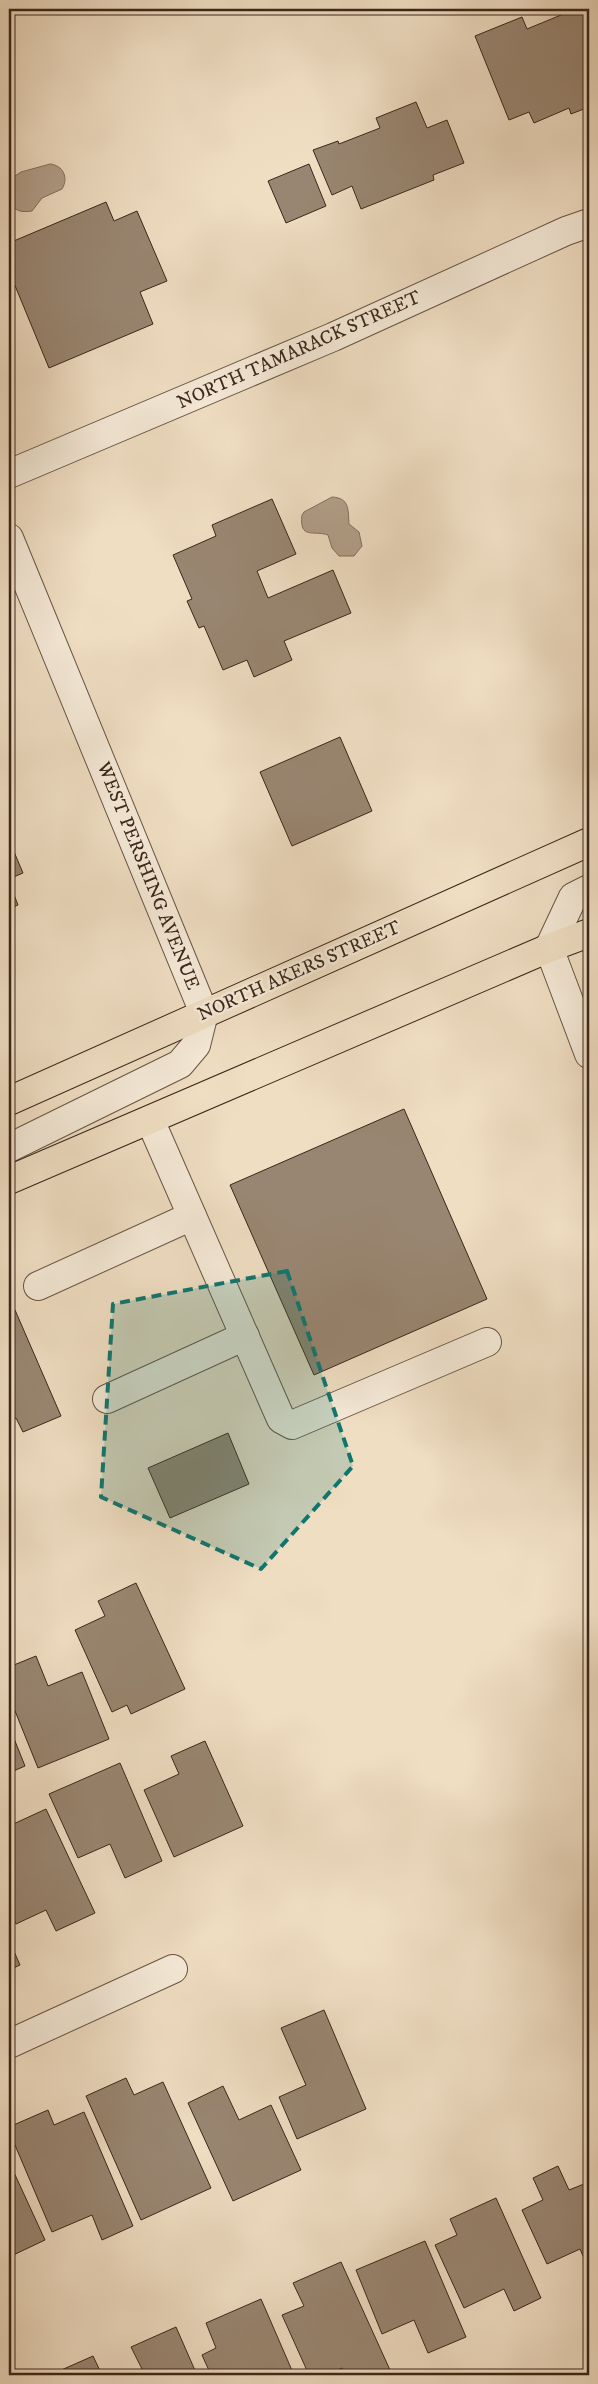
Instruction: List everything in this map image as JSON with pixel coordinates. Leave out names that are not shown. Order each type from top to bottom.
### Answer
[{"type":"main road","name":"NORTH AKERS STREET","points":[[9,1102],[204,1012],[589,842]]},
{"type":"main road","points":[[9,1180],[549,948],[589,933]]},
{"type":"street","name":"NORTH TAMARACK STREET","points":[[9,474],[333,336],[566,231],[589,223]]},
{"type":"street","name":"WEST PERSHING AVENUE","points":[[9,538],[204,1012],[196,1044],[180,1064],[9,1148]]},
{"type":"street","points":[[589,889],[573,897],[549,948],[589,1054]]},
{"type":"street","points":[[150,1120],[281,1419],[292,1425],[488,1342]]},
{"type":"street","points":[[38,1286],[192,1216]]},
{"type":"street","points":[[106,1399],[244,1336]]},
{"type":"street","points":[[9,2044],[173,1969]]},
{"type":"highlighted area","points":[[287,1271],[353,1466],[261,1569],[101,1497],[113,1304]]},
{"type":"shaded area","points":[[50,164],[55,165],[64,173],[65,181],[62,189],[42,198],[32,211],[24,212],[14,208],[10,199],[9,180],[21,172]]},
{"type":"shaded area","points":[[332,497],[345,502],[348,510],[349,524],[359,532],[362,546],[354,556],[339,556],[332,548],[328,535],[305,531],[303,528],[302,515],[304,512]]},
{"type":"building","points":[[558,9],[589,9],[589,107],[571,114],[569,108],[534,123],[529,112],[509,120],[475,36],[522,17],[527,29],[561,15]]},
{"type":"building","points":[[416,102],[427,128],[447,120],[464,163],[433,175],[434,180],[361,209],[352,186],[332,195],[313,150],[338,141],[339,144],[380,128],[376,118]]},
{"type":"building","points":[[309,164],[326,206],[286,223],[268,181]]},
{"type":"building","points":[[106,202],[114,221],[137,211],[167,281],[140,292],[153,324],[49,368],[9,271],[9,243]]},
{"type":"building","points":[[272,499],[296,554],[257,571],[268,598],[333,570],[351,613],[284,641],[292,660],[254,677],[247,660],[223,670],[204,626],[199,628],[187,601],[192,599],[173,555],[216,536],[212,525]]},
{"type":"building","points":[[340,737],[372,811],[292,846],[260,772]]},
{"type":"building","points":[[9,840],[23,873],[9,879]]},
{"type":"building","points":[[9,882],[18,905],[9,909]]},
{"type":"building","points":[[404,1109],[487,1299],[314,1375],[230,1185]]},
{"type":"building","points":[[15,1310],[61,1416],[23,1432],[16,1418],[9,1422],[9,1313]]},
{"type":"building","points":[[228,1433],[249,1484],[170,1518],[148,1468]]},
{"type":"building","points":[[136,1583],[185,1689],[131,1714],[127,1705],[112,1712],[75,1630],[105,1616],[98,1601]]},
{"type":"building","points":[[36,1656],[48,1686],[82,1672],[109,1739],[38,1768],[9,1696],[9,1667]]},
{"type":"building","points":[[9,1726],[25,1766],[9,1773]]},
{"type":"building","points":[[205,1741],[243,1826],[174,1857],[144,1790],[179,1774],[171,1756]]},
{"type":"building","points":[[120,1763],[162,1861],[125,1878],[110,1844],[78,1858],[49,1794]]},
{"type":"building","points":[[46,1809],[95,1913],[56,1931],[46,1910],[16,1924],[9,1908],[9,1826]]},
{"type":"building","points":[[9,1940],[20,1965],[9,1970]]},
{"type":"building","points":[[324,2010],[366,2109],[297,2139],[279,2097],[306,2085],[281,2028]]},
{"type":"building","points":[[126,2078],[134,2095],[163,2082],[211,2188],[141,2220],[86,2096]]},
{"type":"building","points":[[223,2086],[239,2120],[271,2105],[301,2170],[233,2201],[188,2103]]},
{"type":"building","points":[[48,2110],[54,2125],[84,2112],[133,2226],[102,2240],[92,2215],[52,2232],[9,2131],[9,2127]]},
{"type":"building","points":[[11,2166],[45,2240],[9,2257],[9,2167]]},
{"type":"building","points":[[558,2166],[569,2190],[589,2182],[589,2270],[580,2249],[547,2264],[522,2210],[543,2200],[533,2178]]},
{"type":"building","points":[[496,2198],[541,2298],[514,2311],[504,2289],[464,2308],[435,2245],[457,2235],[450,2219]]},
{"type":"building","points":[[425,2241],[466,2337],[428,2353],[414,2320],[382,2334],[356,2270]]},
{"type":"building","points":[[341,2262],[390,2370],[378,2375],[345,2375],[342,2368],[326,2375],[309,2375],[282,2315],[304,2306],[293,2283]]},
{"type":"building","points":[[261,2299],[294,2375],[211,2375],[202,2355],[216,2348],[206,2323]]},
{"type":"building","points":[[176,2327],[197,2375],[128,2375],[142,2369],[131,2347]]},
{"type":"building","points":[[93,2356],[102,2375],[50,2375]]}]
